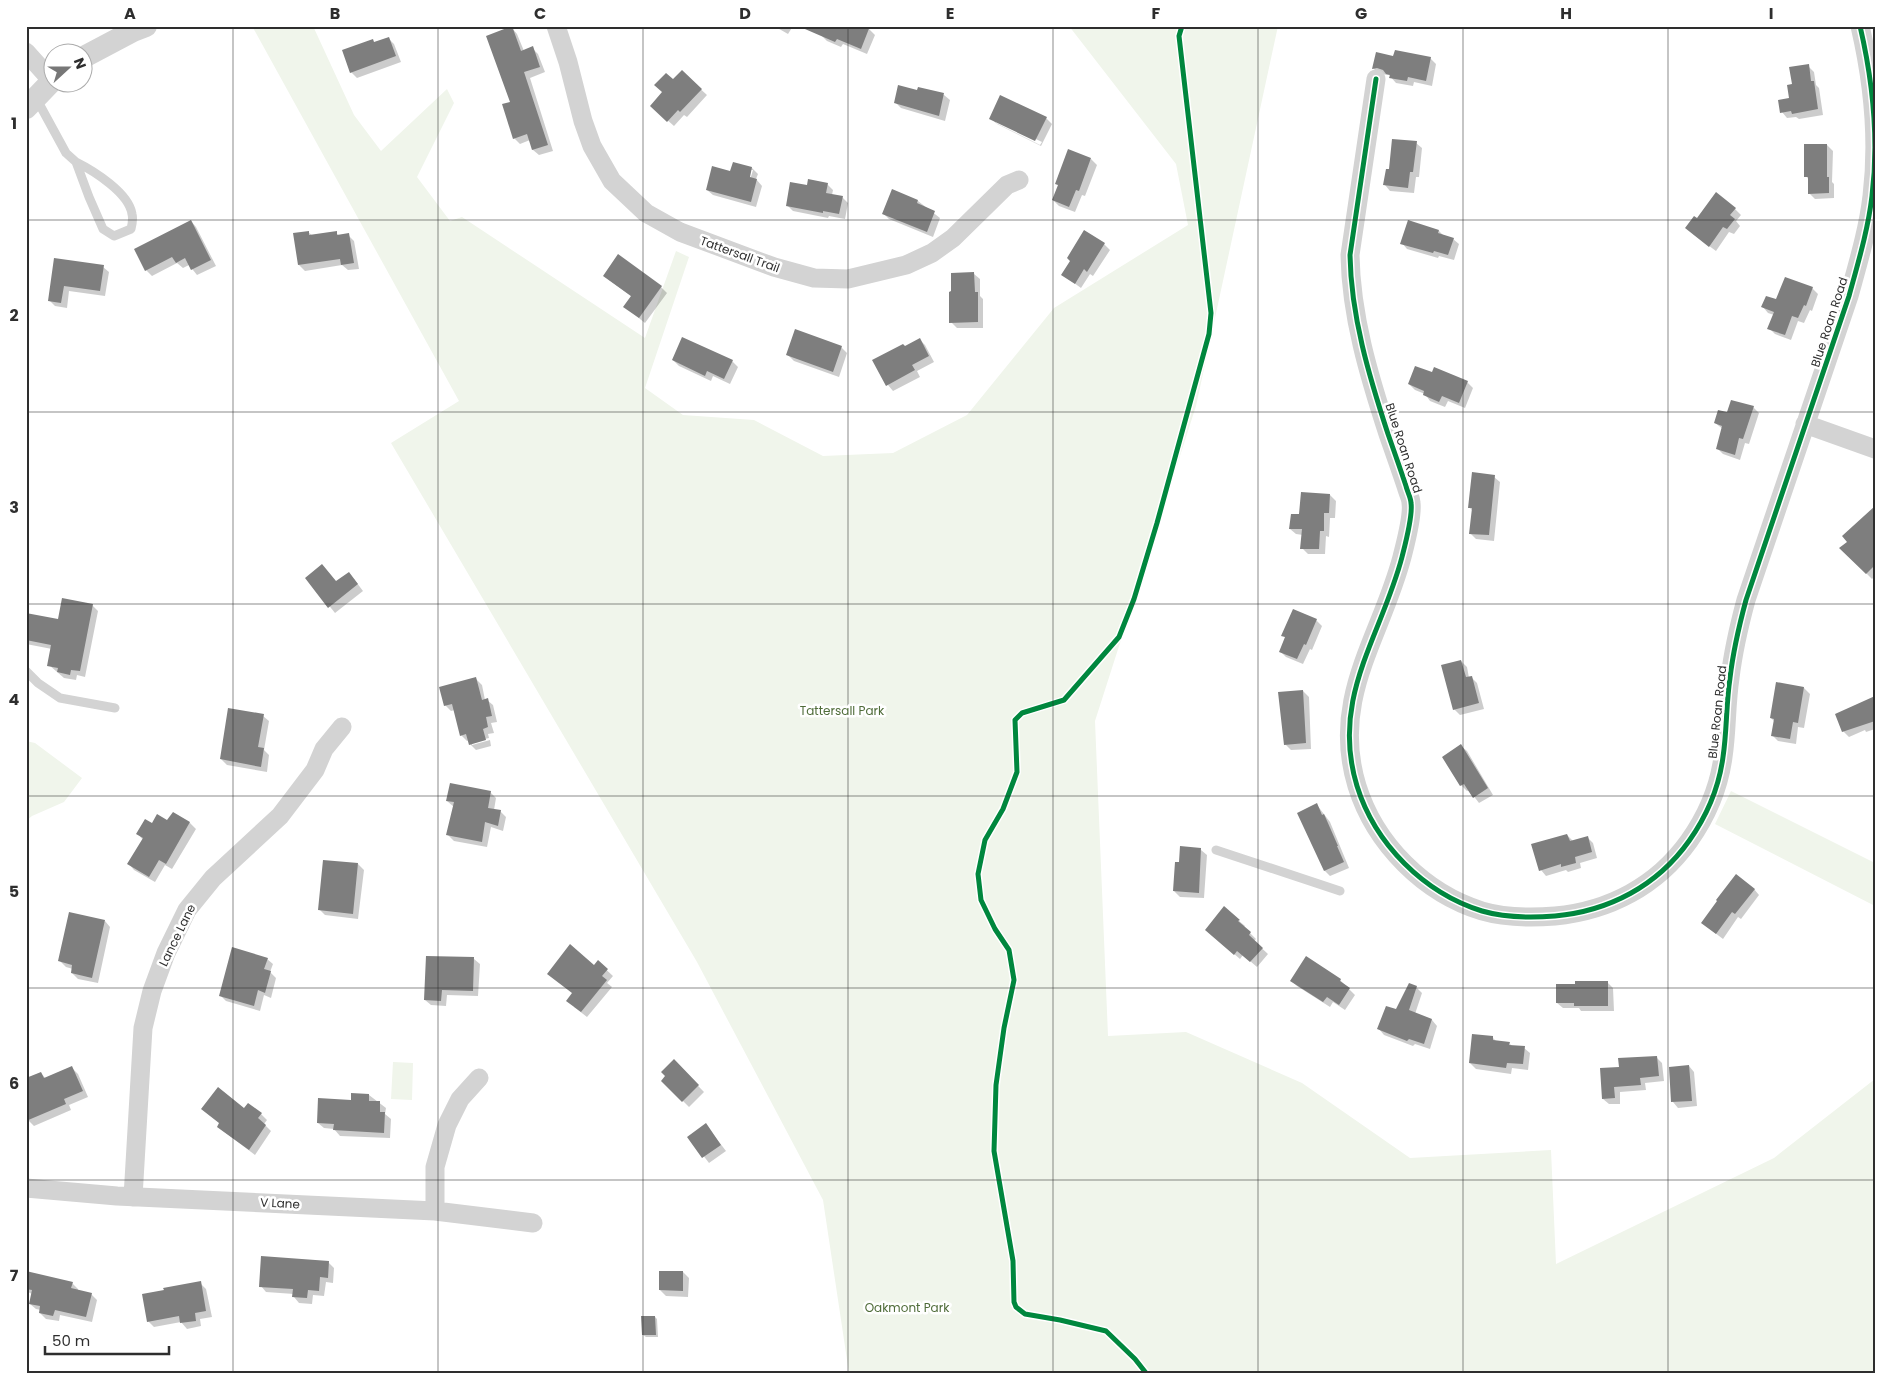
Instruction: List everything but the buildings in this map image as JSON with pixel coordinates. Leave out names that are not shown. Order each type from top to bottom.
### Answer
[{"type":"street","points":[[92,53],[134,30],[146,26]]},
{"type":"street","name":"Tattersall Trail","points":[[556,26],[592,146],[612,181],[646,213],[680,232],[774,267],[814,278],[848,279],[906,265],[932,253],[953,238],[1006,185],[1019,180]]},
{"type":"street","name":"Blue Roan Road","points":[[1376,79],[1350,255],[1350,282],[1357,324],[1376,398],[1412,504],[1396,579],[1356,683],[1351,707],[1349,739],[1352,763],[1357,786],[1370,816],[1391,850],[1420,877],[1450,898],[1483,911],[1500,915],[1535,918],[1577,913],[1616,902],[1651,880],[1670,865],[1689,841],[1705,814],[1721,770],[1724,755],[1730,678],[1735,646],[1746,600],[1849,296],[1860,257],[1872,198],[1875,136],[1873,103],[1860,26]]},
{"type":"street","points":[[26,52],[42,70]]},
{"type":"street","points":[[31,103],[42,91]]},
{"type":"street","points":[[1805,424],[1875,448]]},
{"type":"street","name":"Lance Lane","points":[[133,1196],[143,1028],[152,991],[166,953],[187,910],[213,878],[280,816],[315,770],[324,749],[342,728]]},
{"type":"street","points":[[435,1211],[435,1166],[446,1125],[460,1099],[479,1078]]},
{"type":"street","name":"V Lane","points":[[26,1188],[133,1196],[435,1211],[533,1223]]},
{"type":"lane","points":[[31,103],[66,153],[120,192],[132,213],[132,229],[114,236],[103,229],[76,162]]},
{"type":"lane","points":[[26,672],[60,698],[115,708]]},
{"type":"lane","points":[[1216,850],[1340,891]]},
{"type":"green space","name":"Tattersall Park","points":[[252,26],[313,26],[354,115],[381,151],[447,89],[454,103],[417,177],[450,221],[462,217],[645,338],[676,251],[689,257],[645,388],[683,415],[754,420],[823,456],[893,453],[967,415],[1054,308],[1188,225],[1176,164],[1069,26],[1278,26],[1196,406],[1095,721],[1108,1036],[1186,1032],[1302,1083],[1410,1158],[1551,1150],[1556,1264],[1774,1158],[1875,1079],[1875,1373],[849,1373],[823,1200],[697,962],[391,443],[459,401]]},
{"type":"green space","points":[[26,741],[35,743],[82,778],[64,802],[32,816],[26,821]]},
{"type":"green space","points":[[1731,791],[1875,863],[1875,906],[1715,824]]},
{"type":"green space","points":[[393,1062],[413,1063],[412,1100],[391,1099]]},
{"type":"cycle path","points":[[1146,1373],[1135,1359],[1106,1331],[1025,1314],[1016,1307],[1014,1302],[1013,1261],[994,1151],[996,1085],[1004,1028],[1014,980],[1009,950],[995,929],[981,900],[978,874],[985,840],[1003,809],[1017,772],[1015,720],[1022,713],[1064,700],[1119,637],[1134,599],[1157,523],[1209,334],[1211,313],[1179,36],[1182,26]]},
{"type":"cycle path","points":[[1376,79],[1350,255],[1351,278],[1362,346],[1374,390],[1410,497],[1411,515],[1402,557],[1393,586],[1371,641],[1354,696],[1350,724],[1350,754],[1357,786],[1365,807],[1376,827],[1389,846],[1422,879],[1461,903],[1482,911],[1518,917],[1555,916],[1575,913],[1613,902],[1647,883],[1662,871],[1689,841],[1701,822],[1715,790],[1723,757],[1733,658],[1746,600],[1849,296],[1868,221],[1874,175],[1875,132],[1871,89],[1860,26]]},
{"type":"park label","name":"Oakmont Park","points":[[907,1307]]}]
